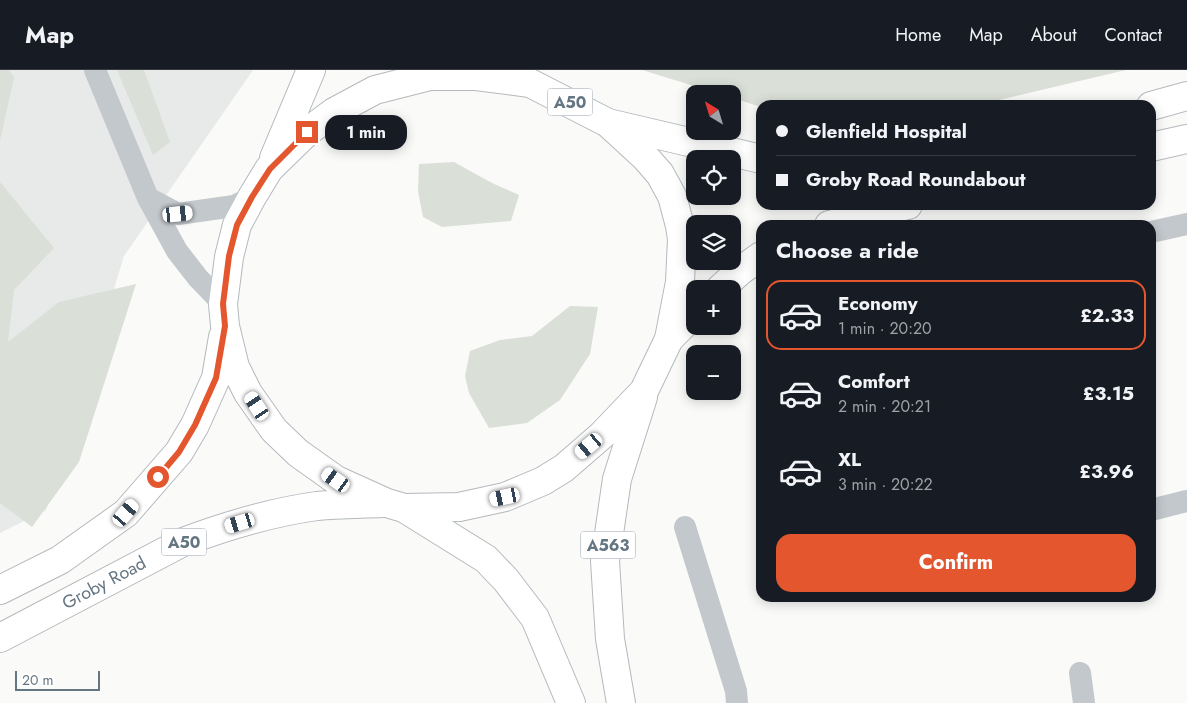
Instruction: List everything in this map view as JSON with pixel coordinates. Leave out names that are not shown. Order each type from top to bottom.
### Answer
[{"type":"main road","points":[[270,169],[311,70]]},
{"type":"main road","name":"A50","points":[[0,590],[60,560],[126,513],[179,452],[195,425],[216,378],[229,256],[237,225],[252,197],[270,169],[307,132],[334,112],[375,90],[430,76],[522,76],[608,123],[660,174],[672,196],[680,226],[682,239],[680,282],[669,339],[644,391],[602,435],[564,468],[543,481],[505,497],[459,507],[396,506],[336,480],[298,453],[274,430],[248,393],[235,367],[224,315]]},
{"type":"main road","points":[[1156,105],[1187,96]]},
{"type":"main road","name":"A50","points":[[608,123],[756,158]]},
{"type":"main road","points":[[1156,146],[1187,139]]},
{"type":"main road","points":[[851,220],[889,210]]},
{"type":"main road","points":[[730,280],[756,260]]},
{"type":"main road","name":"A50","points":[[669,339],[686,322]]},
{"type":"main road","name":"A563","points":[[621,703],[610,640],[605,561],[617,479],[644,391]]},
{"type":"main road","name":"Groby Road","points":[[0,638],[183,542],[206,534],[257,518],[317,506],[396,506]]},
{"type":"main road","points":[[396,506],[486,559],[506,580],[535,618],[571,703]]},
{"type":"street","points":[[96,70],[148,198],[177,251],[224,315]]},
{"type":"street","points":[[148,198],[178,214],[234,206],[252,197]]},
{"type":"street","points":[[1156,231],[1187,224]]},
{"type":"street","points":[[1156,509],[1187,500]]},
{"type":"street","points":[[685,527],[736,691],[736,703]]},
{"type":"street","points":[[1080,673],[1084,703]]},
{"type":"shaded area","points":[[0,70],[253,70],[124,256],[46,510],[0,533]]},
{"type":"shaded area","points":[[0,70],[9,70],[14,78],[0,140]]},
{"type":"shaded area","points":[[117,70],[144,70],[170,142],[153,155]]},
{"type":"shaded area","points":[[642,70],[1126,70],[999,100],[756,100],[756,105],[741,101],[741,85],[691,85]]},
{"type":"shaded area","points":[[454,162],[492,183],[519,195],[511,221],[442,227],[423,217],[418,191],[419,164]]},
{"type":"shaded area","points":[[0,182],[54,248],[14,290],[8,342],[59,302],[136,284],[79,462],[32,527],[0,503]]},
{"type":"shaded area","points":[[570,306],[598,307],[590,354],[560,400],[527,423],[489,428],[469,393],[465,376],[470,351],[500,340],[532,336]]},
{"type":"route","points":[[158,477],[179,452],[195,425],[216,378],[225,326],[223,304],[229,256],[237,225],[270,169],[307,132]]}]
